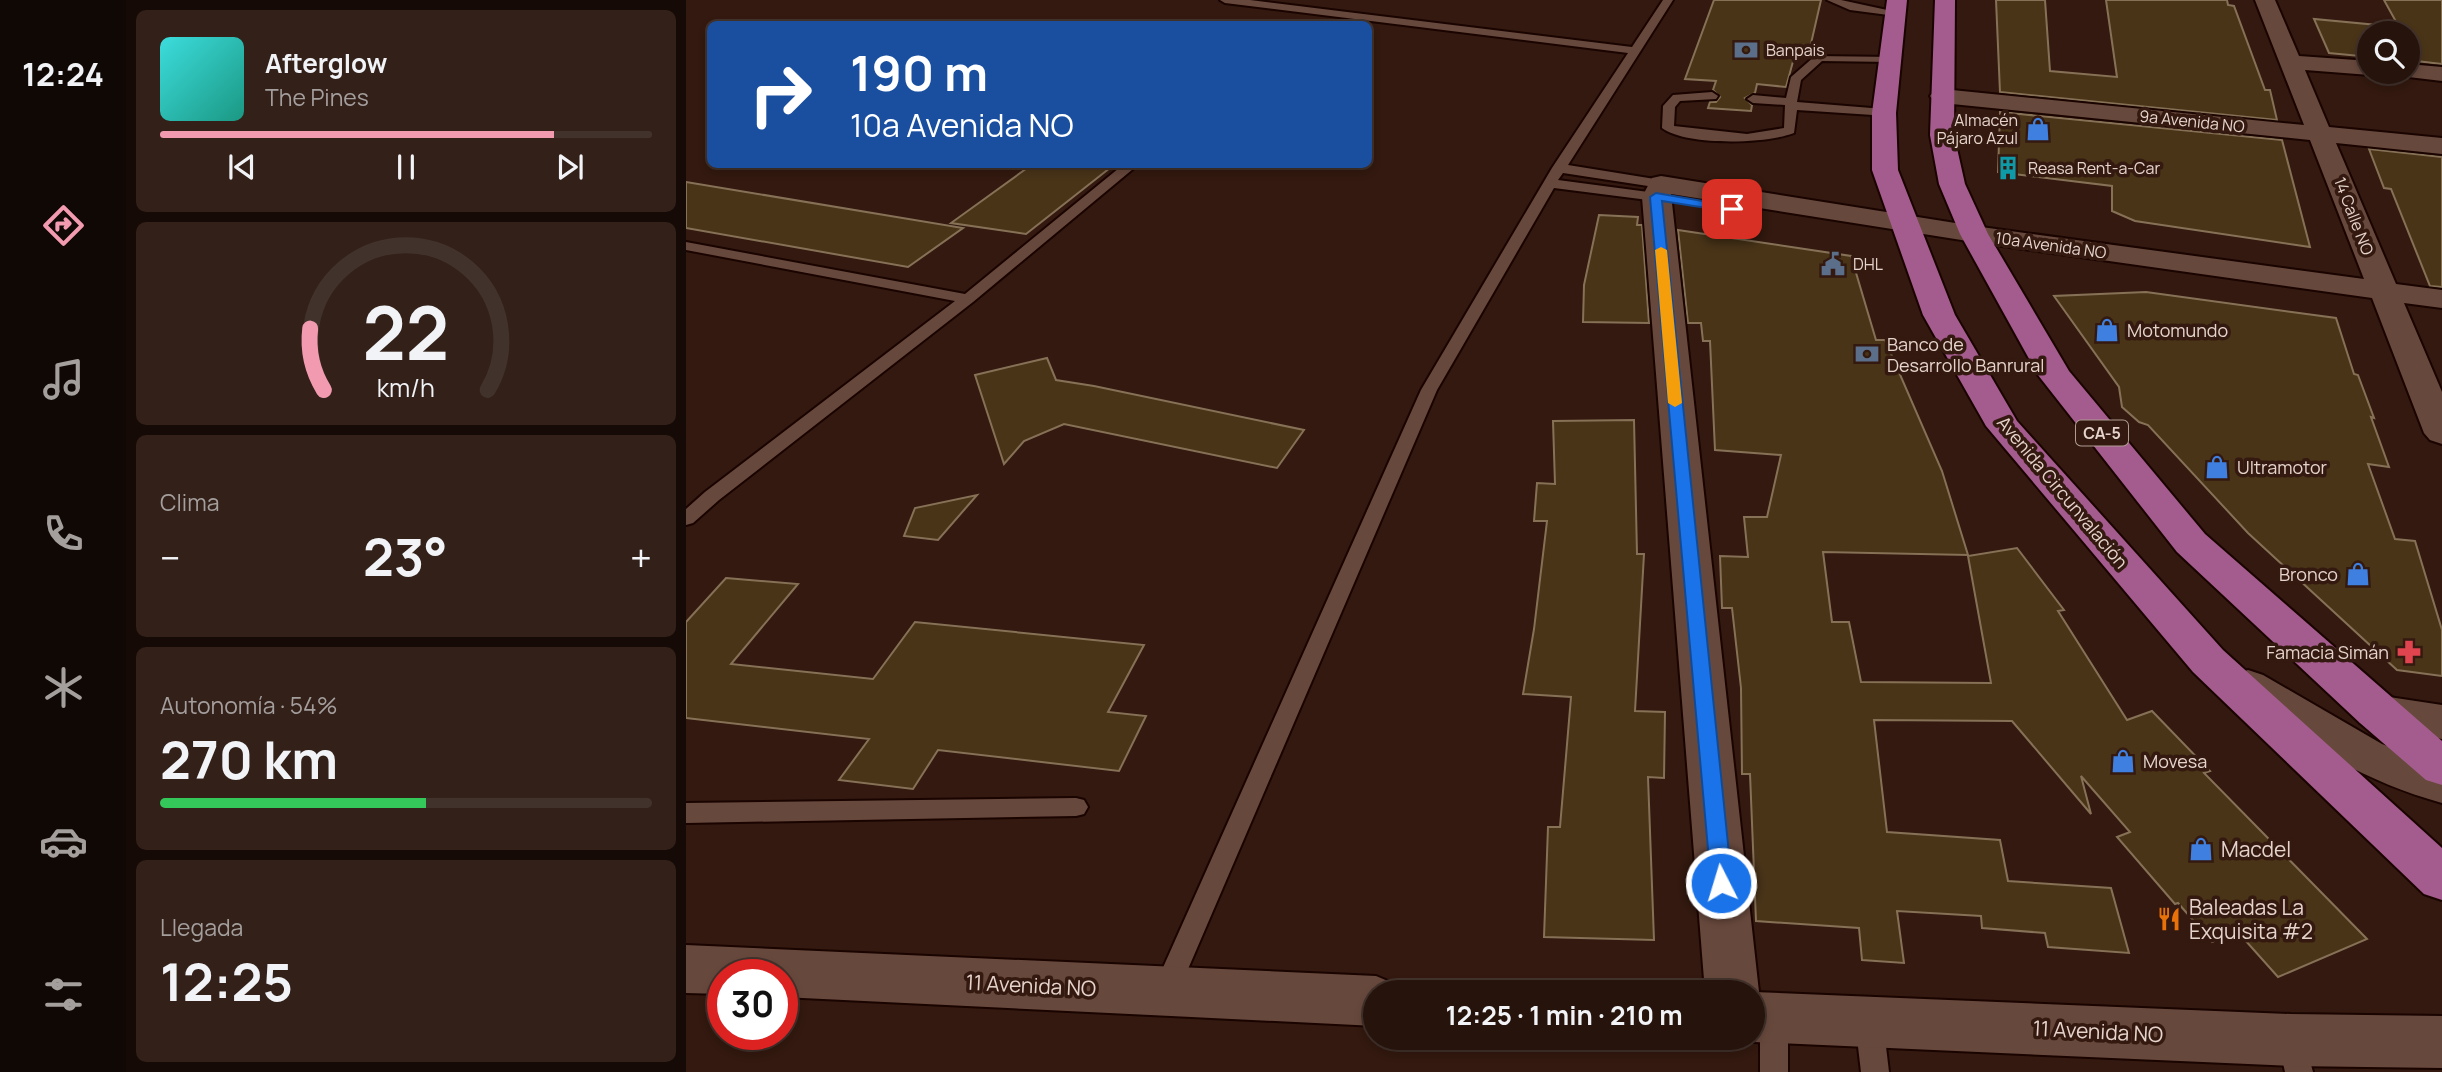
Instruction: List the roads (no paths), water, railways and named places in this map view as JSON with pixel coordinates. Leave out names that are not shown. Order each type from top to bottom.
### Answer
[{"type":"highway","name":"CA-5","points":[[1945,0],[1931,93],[1952,184],[1974,234],[2055,375],[2191,543],[2376,711],[2442,767]]},
{"type":"highway","points":[[1896,6],[1916,33]]},
{"type":"highway","name":"Avenida Circunvalación","points":[[1896,6],[1884,113],[1885,170],[1939,315],[2003,426],[2208,661],[2442,879]]},
{"type":"street","name":"14 Calle NO","points":[[2265,0],[2442,433]]},
{"type":"street","points":[[2291,62],[2357,67]]},
{"type":"street","points":[[2420,73],[2442,74]]},
{"type":"street","name":"9a Avenida NO","points":[[1931,93],[2442,146]]},
{"type":"street","points":[[1658,190],[1750,980]]},
{"type":"street","name":"10a Avenida NO","points":[[1658,190],[1908,230],[1974,234],[2442,299]]},
{"type":"street","points":[[2208,661],[2357,753],[2396,772],[2442,785]]},
{"type":"street","points":[[2376,711],[2442,722]]},
{"type":"street","name":"11 Avenida NO","points":[[686,969],[1363,1000]]},
{"type":"street","name":"11 Avenida NO","points":[[1765,1013],[1872,1046],[2295,1056],[2442,1042]]},
{"type":"lane","points":[[1225,0],[1637,51]]},
{"type":"lane","points":[[1309,21],[1336,0]]},
{"type":"lane","points":[[1166,991],[1429,390],[1555,175],[1668,0]]},
{"type":"lane","points":[[1832,0],[1850,7],[1896,6]]},
{"type":"lane","points":[[1712,96],[1677,97],[1670,106],[1668,128],[1685,132],[1770,137],[1790,130],[1795,79],[1819,58],[1890,59]]},
{"type":"lane","points":[[1753,99],[1884,113]]},
{"type":"lane","points":[[686,519],[712,496],[968,299],[1128,168]]},
{"type":"lane","points":[[1555,175],[1658,190]]},
{"type":"lane","points":[[686,246],[968,299]]},
{"type":"lane","points":[[686,813],[1076,807]]},
{"type":"lane","points":[[1765,1045],[1774,1072]]},
{"type":"place","name":"Banpais","points":[[1746,50]]},
{"type":"place","name":"Almacén Pájaro Azul","points":[[2038,129]]},
{"type":"place","name":"Reasa Rent-a-Car","points":[[2008,168]]},
{"type":"place","name":"DHL","points":[[1833,264]]},
{"type":"place","name":"Motomundo","points":[[2107,330]]},
{"type":"place","name":"Banco de Desarrollo Banrural","points":[[1867,354]]},
{"type":"place","name":"Ultramotor","points":[[2217,467]]},
{"type":"place","name":"Bronco","points":[[2358,574]]},
{"type":"place","name":"Famacia Simán","points":[[2409,652]]},
{"type":"place","name":"Movesa","points":[[2123,761]]},
{"type":"place","name":"Macdel","points":[[2201,849]]},
{"type":"place","name":"Baleadas La Exquisita #2","points":[[2169,919]]}]
